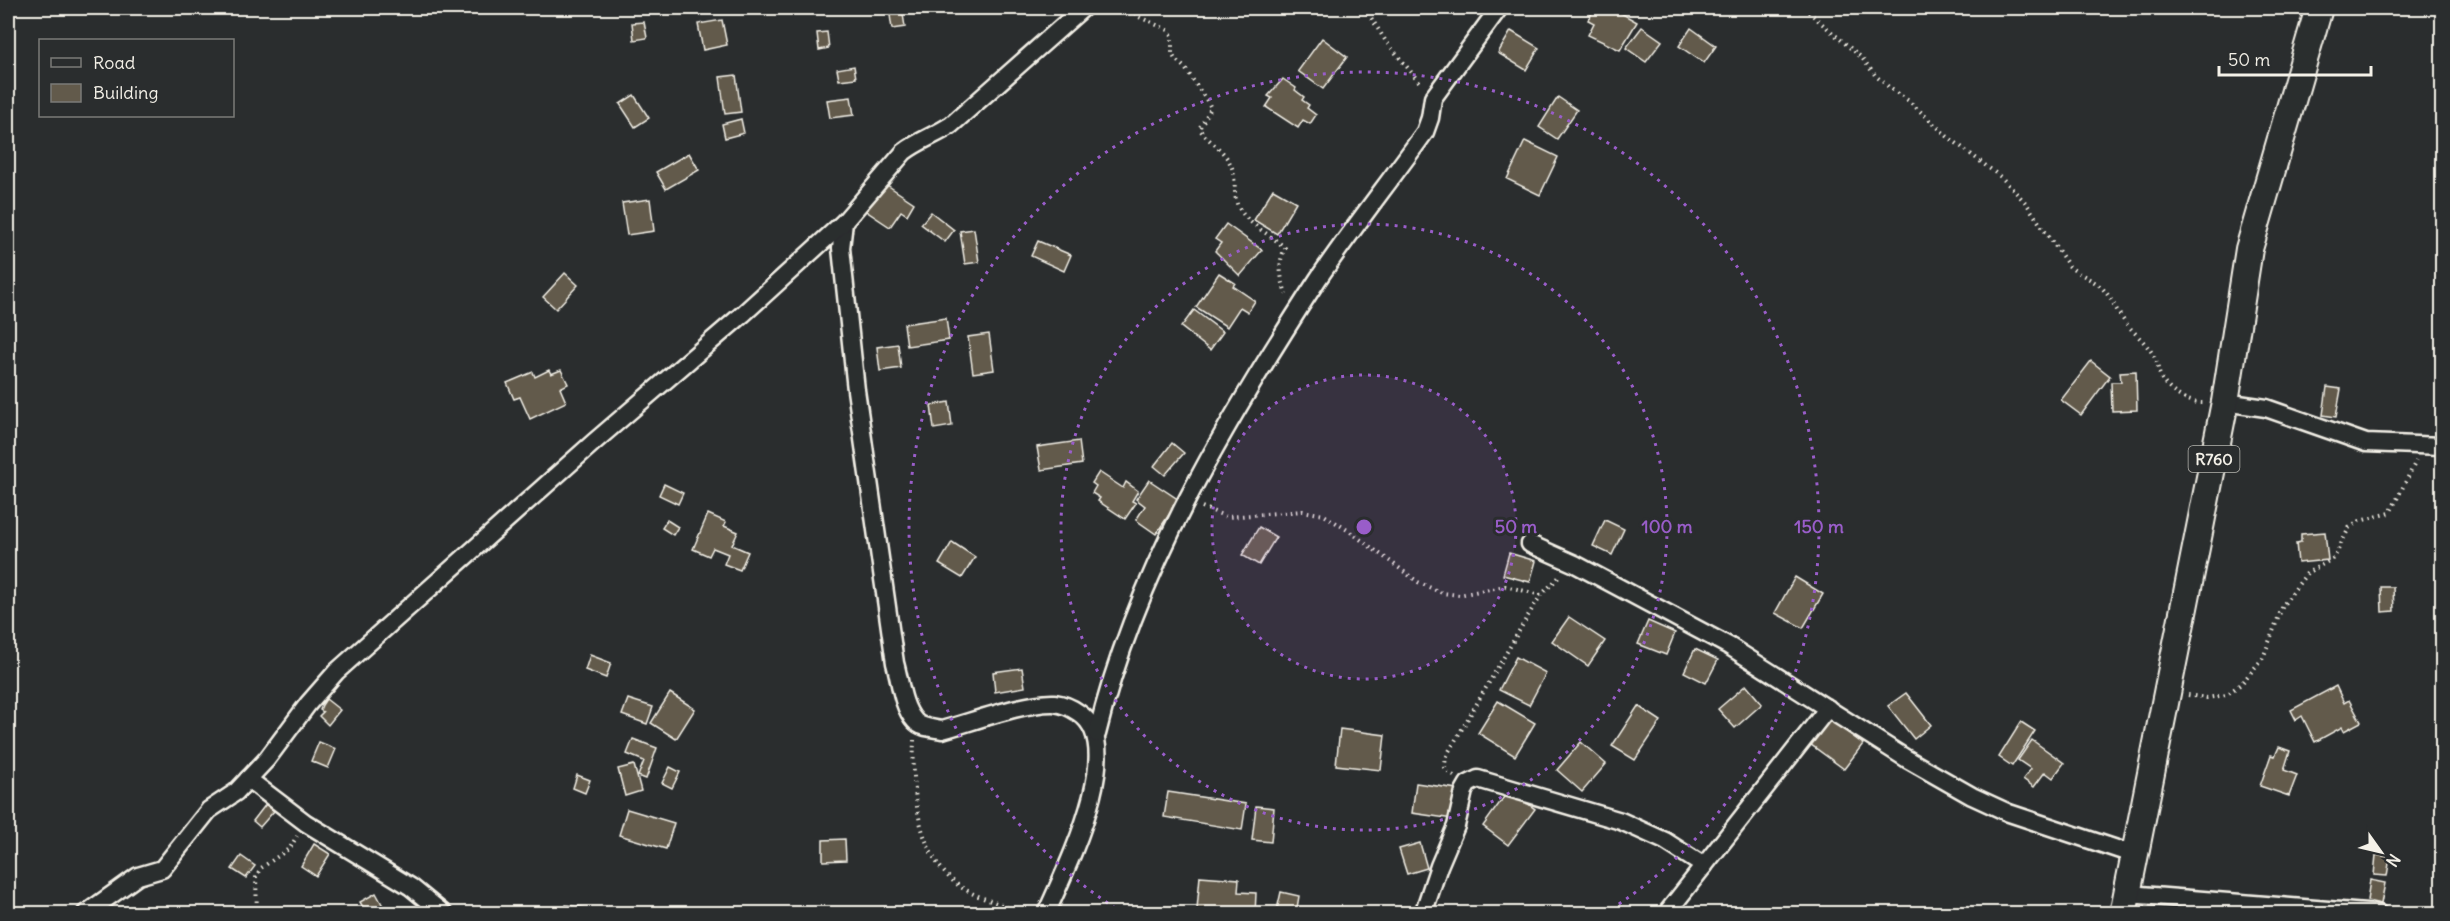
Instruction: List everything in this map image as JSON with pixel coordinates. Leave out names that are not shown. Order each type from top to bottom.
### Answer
[{"type":"main road","name":"R760","points":[[2126,904],[2225,402],[2249,249],[2314,13]]},
{"type":"street","points":[[85,914],[138,876],[162,869],[209,810],[236,792],[267,759],[308,704],[336,672],[585,450],[743,314],[844,222],[904,152],[914,144],[934,136],[951,125],[1083,8]]},
{"type":"street","points":[[1046,914],[1081,834],[1093,792],[1098,762],[1097,734],[1105,700],[1135,612],[1187,501],[1226,428],[1319,278],[1425,132],[1433,98],[1499,8]]},
{"type":"street","points":[[844,222],[841,248],[856,390],[895,663],[907,706],[915,722],[942,730],[1033,705],[1055,703],[1071,708],[1087,718],[1097,734]]},
{"type":"street","points":[[2225,402],[2266,408],[2366,443],[2442,446]]},
{"type":"street","points":[[1530,544],[1575,564],[1729,646],[1907,759],[1972,796],[2009,813],[2135,855]]},
{"type":"street","points":[[1666,914],[1828,708]]},
{"type":"street","points":[[248,779],[306,823],[411,887],[444,914]]},
{"type":"street","points":[[1423,914],[1439,866],[1456,826],[1461,801],[1468,784],[1478,779],[1621,822],[1665,841],[1704,866]]},
{"type":"street","points":[[2126,904],[2379,914]]},
{"type":"path","points":[[1132,8],[1137,16],[1163,27],[1172,35],[1172,54],[1185,68],[1209,104],[1210,108],[1200,127],[1201,131],[1219,147],[1233,170],[1238,207],[1249,219],[1285,248],[1279,261],[1281,278],[1294,319]]},
{"type":"path","points":[[1365,8],[1385,40],[1433,98]]},
{"type":"path","points":[[1804,8],[1863,58],[1875,75],[1909,101],[1947,136],[1990,167],[2026,203],[2068,265],[2076,273],[2094,281],[2103,289],[2130,328],[2145,343],[2156,358],[2165,384],[2174,392],[2196,404],[2225,402]]},
{"type":"path","points":[[2168,692],[2207,698],[2226,695],[2241,684],[2263,658],[2283,605],[2295,586],[2307,573],[2334,558],[2349,528],[2360,521],[2390,513],[2423,447]]},
{"type":"path","points":[[1187,501],[1227,517],[1303,511],[1324,515],[1418,582],[1442,593],[1459,595],[1505,586],[1541,595]]},
{"type":"path","points":[[1468,784],[1446,771],[1444,766],[1448,753],[1541,595],[1575,564]]},
{"type":"path","points":[[915,722],[913,768],[916,804],[925,837],[936,861],[950,880],[967,891],[1021,914]]},
{"type":"path","points":[[257,914],[256,876],[261,868],[290,848],[306,823]]},
{"type":"building","points":[[889,8],[902,8],[905,27],[892,29]]},
{"type":"building","points":[[1595,8],[1612,8],[1637,22],[1620,50],[1588,35],[1594,23],[1588,20]]},
{"type":"building","points":[[722,20],[727,45],[703,50],[698,24]]},
{"type":"building","points":[[644,22],[647,38],[634,40],[632,23]]},
{"type":"building","points":[[1642,27],[1662,41],[1646,62],[1626,48]]},
{"type":"building","points":[[1691,28],[1716,46],[1704,63],[1679,46]]},
{"type":"building","points":[[1511,31],[1539,48],[1526,70],[1498,53]]},
{"type":"building","points":[[827,32],[829,48],[819,50],[817,33]]},
{"type":"building","points":[[1322,38],[1347,57],[1323,89],[1298,71]]},
{"type":"building","points":[[854,66],[856,78],[839,80],[837,69]]},
{"type":"building","points":[[736,75],[741,112],[725,114],[720,77]]},
{"type":"building","points":[[1283,79],[1296,88],[1295,90],[1304,97],[1302,100],[1309,105],[1307,108],[1316,115],[1310,124],[1303,120],[1298,128],[1266,107],[1272,98],[1268,96]]},
{"type":"building","points":[[634,95],[649,118],[635,127],[620,104]]},
{"type":"building","points":[[851,97],[854,115],[830,118],[827,100]]},
{"type":"building","points":[[1558,97],[1577,110],[1557,139],[1539,127]]},
{"type":"building","points":[[741,119],[744,133],[725,138],[722,124]]},
{"type":"building","points":[[1525,141],[1558,157],[1540,195],[1507,179]]},
{"type":"building","points":[[689,153],[699,170],[666,189],[656,172]]},
{"type":"building","points":[[884,183],[914,203],[907,215],[901,211],[890,227],[866,211]]},
{"type":"building","points":[[1273,189],[1296,202],[1277,234],[1254,220]]},
{"type":"building","points":[[650,199],[654,231],[627,235],[622,203]]},
{"type":"building","points":[[931,212],[954,230],[945,242],[921,224]]},
{"type":"building","points":[[1226,224],[1262,250],[1240,276],[1215,251],[1221,243],[1215,239]]},
{"type":"building","points":[[974,229],[979,262],[965,264],[960,231]]},
{"type":"building","points":[[1038,241],[1071,255],[1064,271],[1031,256]]},
{"type":"building","points":[[565,273],[578,285],[556,309],[543,297]]},
{"type":"building","points":[[1219,273],[1235,283],[1233,286],[1255,301],[1248,312],[1240,307],[1227,327],[1196,307]]},
{"type":"building","points":[[1194,310],[1223,332],[1210,350],[1181,327]]},
{"type":"building","points":[[946,318],[949,340],[907,346],[904,324]]},
{"type":"building","points":[[989,334],[994,370],[973,373],[968,337]]},
{"type":"building","points":[[898,344],[901,368],[880,371],[877,347]]},
{"type":"building","points":[[2091,361],[2110,376],[2081,415],[2061,400]]},
{"type":"building","points":[[549,370],[551,374],[561,370],[568,384],[560,388],[566,402],[530,419],[520,397],[514,399],[507,383],[533,372],[535,377]]},
{"type":"building","points":[[2136,371],[2137,410],[2112,411],[2111,382],[2121,382],[2120,372]]},
{"type":"building","points":[[2327,387],[2341,389],[2336,417],[2323,415]]},
{"type":"building","points":[[949,402],[952,426],[934,429],[931,405]]},
{"type":"building","points":[[1079,441],[1082,464],[1041,470],[1037,447]]},
{"type":"building","points":[[1172,443],[1184,453],[1165,475],[1154,466]]},
{"type":"building","points":[[1099,472],[1123,488],[1126,482],[1138,491],[1132,501],[1136,503],[1125,519],[1098,501],[1100,498],[1092,493],[1096,486],[1092,483]]},
{"type":"building","points":[[1149,480],[1179,500],[1156,534],[1136,520],[1145,506],[1136,499]]},
{"type":"building","points":[[664,484],[683,493],[678,504],[659,495]]},
{"type":"building","points":[[708,514],[726,522],[724,526],[738,532],[732,545],[748,552],[740,570],[724,564],[728,554],[713,548],[709,556],[693,549]]},
{"type":"building","points":[[667,520],[678,527],[673,535],[662,528]]},
{"type":"building","points":[[1605,520],[1624,529],[1612,555],[1593,546]]},
{"type":"building","points":[[1259,527],[1276,537],[1259,565],[1242,555]]},
{"type":"building","points":[[2325,532],[2328,560],[2298,563],[2296,543],[2301,542],[2301,534]]},
{"type":"building","points":[[952,542],[975,557],[962,578],[939,564]]},
{"type":"building","points":[[1509,553],[1536,561],[1530,582],[1503,575]]},
{"type":"building","points":[[1795,577],[1823,594],[1803,628],[1775,613]]},
{"type":"building","points":[[2381,587],[2393,587],[2394,611],[2382,612]]},
{"type":"building","points":[[1569,617],[1605,641],[1588,666],[1552,641]]},
{"type":"building","points":[[1648,621],[1675,633],[1666,655],[1638,644]]},
{"type":"building","points":[[1695,649],[1718,660],[1706,683],[1684,672]]},
{"type":"building","points":[[590,655],[611,663],[606,678],[585,670]]},
{"type":"building","points":[[1516,657],[1546,673],[1529,705],[1499,690]]},
{"type":"building","points":[[1022,668],[1025,687],[995,692],[993,672]]},
{"type":"building","points":[[1746,685],[1762,704],[1735,728],[1718,709]]},
{"type":"building","points":[[2336,686],[2344,703],[2349,700],[2361,722],[2344,731],[2342,727],[2315,742],[2302,716],[2296,720],[2291,710]]},
{"type":"building","points":[[670,693],[695,709],[676,739],[651,723]]},
{"type":"building","points":[[1906,693],[1931,725],[1914,739],[1888,706]]},
{"type":"building","points":[[326,699],[340,710],[328,725],[319,716],[323,712],[320,710]]},
{"type":"building","points":[[628,699],[653,707],[647,724],[622,715]]},
{"type":"building","points":[[1498,701],[1535,723],[1515,756],[1478,733]]},
{"type":"building","points":[[1638,706],[1661,721],[1635,760],[1612,746]]},
{"type":"building","points":[[1829,719],[1863,744],[1844,769],[1810,744]]},
{"type":"building","points":[[2021,722],[2035,731],[2012,766],[1999,757]]},
{"type":"building","points":[[1340,729],[1385,735],[1381,770],[1336,765]]},
{"type":"building","points":[[633,739],[657,748],[646,779],[638,776],[644,761],[627,754]]},
{"type":"building","points":[[2032,740],[2064,763],[2053,778],[2045,772],[2034,787],[2023,779],[2031,769],[2018,760]]},
{"type":"building","points":[[319,742],[336,749],[328,768],[311,761]]},
{"type":"building","points":[[1581,742],[1606,764],[1582,792],[1557,770]]},
{"type":"building","points":[[2279,747],[2290,751],[2284,770],[2297,775],[2289,796],[2260,786],[2271,755],[2275,756]]},
{"type":"building","points":[[634,765],[641,791],[625,796],[618,769]]},
{"type":"building","points":[[670,767],[680,772],[672,788],[662,783]]},
{"type":"building","points":[[577,775],[590,780],[585,793],[573,788]]},
{"type":"building","points":[[1416,783],[1457,789],[1453,819],[1412,813]]},
{"type":"building","points":[[1509,790],[1535,809],[1508,845],[1483,826]]},
{"type":"building","points":[[1168,792],[1246,804],[1242,830],[1164,817]]},
{"type":"building","points":[[266,804],[274,811],[260,827],[253,821]]},
{"type":"building","points":[[1256,806],[1274,808],[1271,842],[1252,840]]},
{"type":"building","points":[[627,809],[674,823],[666,849],[619,835]]},
{"type":"building","points":[[845,839],[846,860],[823,861],[823,840]]},
{"type":"building","points":[[1420,843],[1427,868],[1407,874],[1399,849]]},
{"type":"building","points":[[314,844],[330,854],[316,876],[301,866]]},
{"type":"building","points":[[2376,855],[2390,857],[2387,876],[2374,875]]},
{"type":"building","points":[[241,856],[255,866],[246,878],[232,869]]},
{"type":"building","points":[[1200,876],[1239,879],[1238,892],[1256,893],[1255,914],[1211,914],[1211,910],[1197,909]]},
{"type":"building","points":[[2370,880],[2385,883],[2381,904],[2367,901]]},
{"type":"building","points":[[1281,892],[1299,896],[1296,914],[1276,914]]},
{"type":"building","points":[[376,893],[383,906],[367,914],[360,902]]},
{"type":"building","points":[[566,905],[587,908],[586,914],[565,914]]}]
